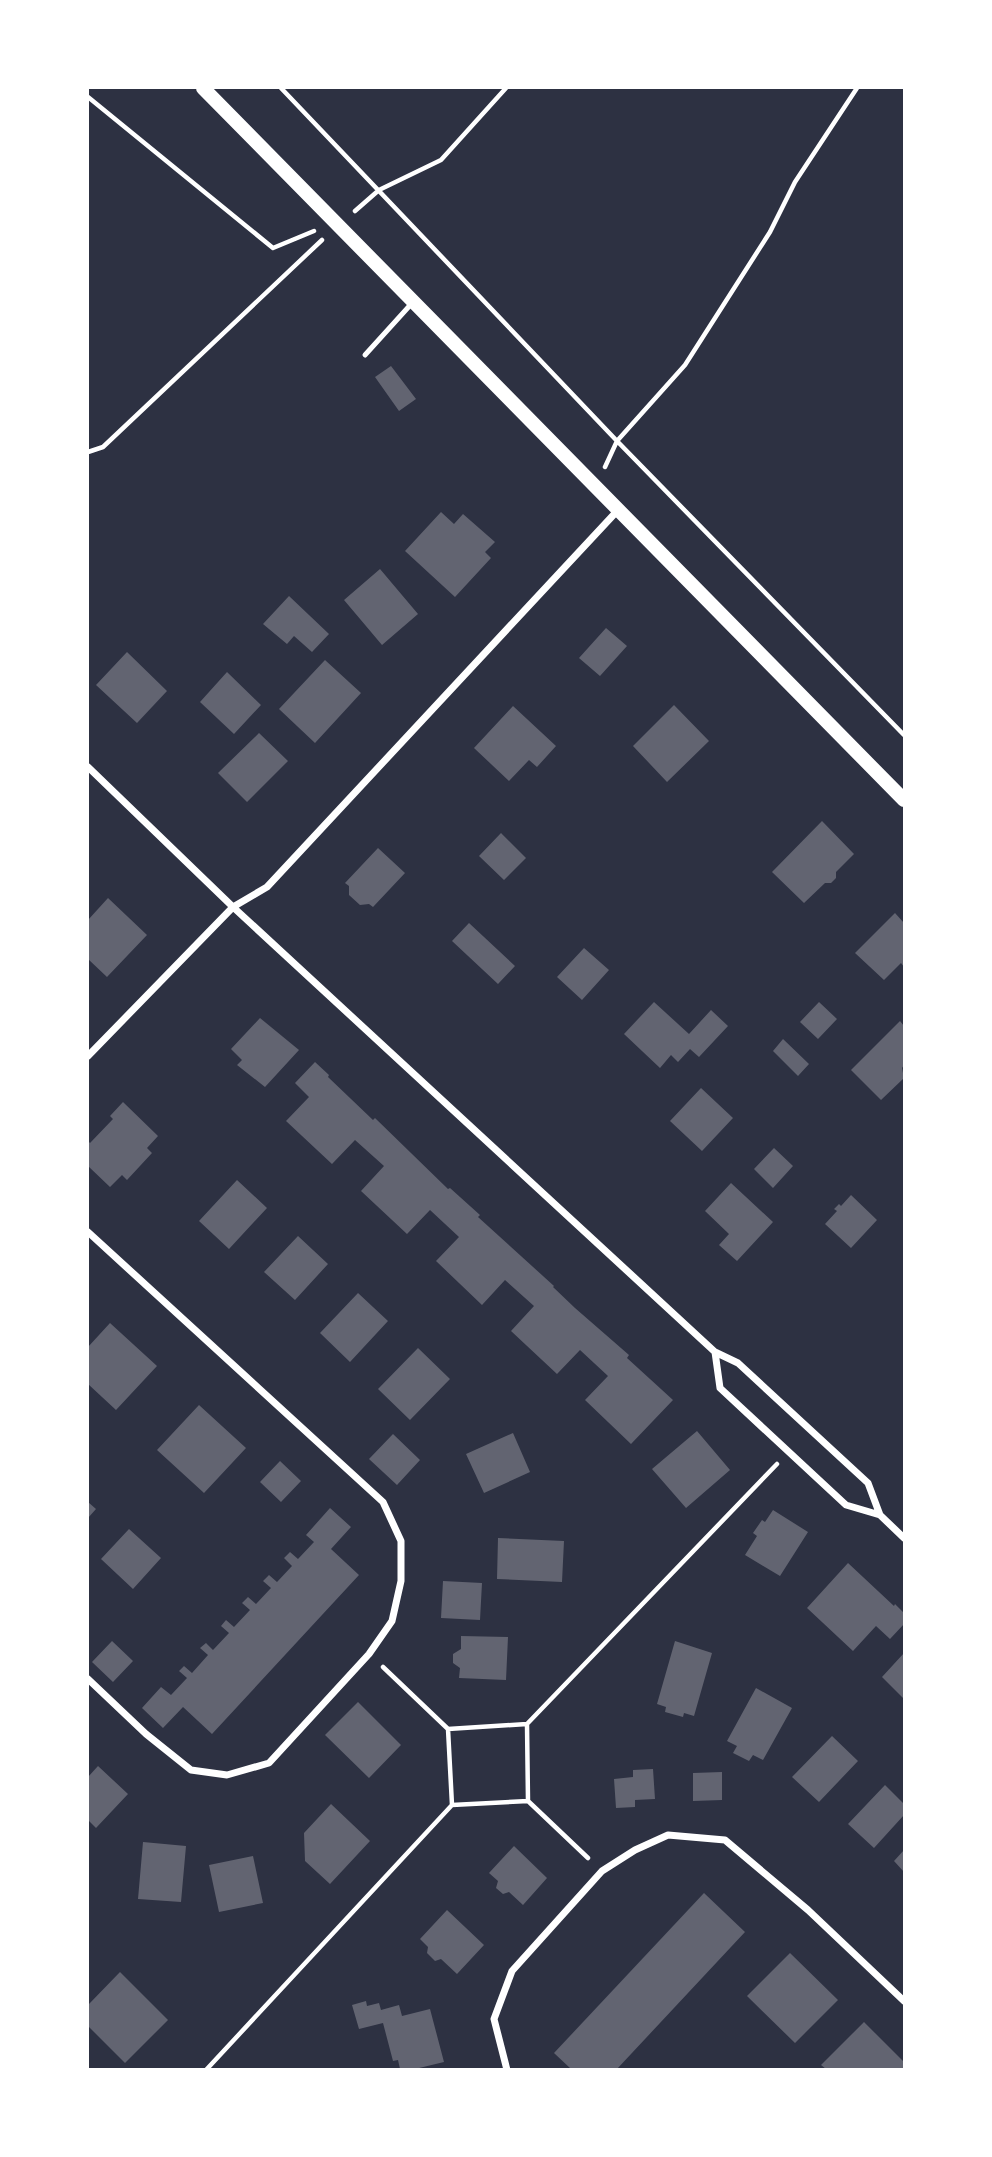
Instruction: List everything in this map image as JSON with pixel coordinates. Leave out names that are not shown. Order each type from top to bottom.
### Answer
[{"type":"main road","points":[[203,88],[905,800]]},
{"type":"street","points":[[88,1056],[233,907],[267,887],[618,510]]},
{"type":"street","points":[[88,766],[233,907],[715,1352],[738,1363],[868,1483],[880,1515]]},
{"type":"street","points":[[88,1232],[383,1503],[401,1541],[401,1581],[392,1621],[369,1654],[269,1763],[227,1775],[191,1770],[146,1734],[88,1679]]},
{"type":"street","points":[[715,1352],[720,1388],[846,1505],[880,1515],[905,1538]]},
{"type":"street","points":[[507,2070],[494,2019],[512,1971],[602,1871],[635,1850],[668,1835],[725,1840],[808,1910],[905,2001]]},
{"type":"lane","points":[[365,355],[413,302]]},
{"type":"path","points":[[281,88],[617,441],[905,735]]},
{"type":"path","points":[[88,453],[103,447],[338,225],[379,190],[441,160],[506,88]]},
{"type":"path","points":[[617,441],[685,365],[770,232],[795,182],[857,88]]},
{"type":"path","points":[[88,97],[273,248],[317,230],[338,225]]},
{"type":"path","points":[[448,1729],[527,1724],[790,1451]]},
{"type":"path","points":[[369,1654],[448,1729],[452,1805]]},
{"type":"path","points":[[527,1724],[528,1801],[602,1871]]},
{"type":"path","points":[[206,2070],[452,1805],[528,1801]]},
{"type":"building","points":[[391,366],[416,399],[399,411],[375,377]]},
{"type":"building","points":[[441,512],[454,524],[463,514],[495,542],[485,552],[491,558],[455,597],[405,551]]},
{"type":"building","points":[[380,569],[418,614],[382,645],[344,600]]},
{"type":"building","points":[[289,596],[329,634],[312,652],[294,636],[287,644],[263,624]]},
{"type":"building","points":[[606,628],[627,646],[600,676],[579,658]]},
{"type":"building","points":[[127,652],[167,691],[137,723],[96,685]]},
{"type":"building","points":[[325,660],[361,693],[315,743],[279,709]]},
{"type":"building","points":[[227,672],[261,705],[234,734],[200,702]]},
{"type":"building","points":[[674,705],[709,741],[667,782],[633,746]]},
{"type":"building","points":[[513,706],[556,746],[537,767],[529,760],[509,781],[474,748]]},
{"type":"building","points":[[259,733],[288,761],[247,802],[218,773]]},
{"type":"building","points":[[822,821],[854,854],[836,872],[836,878],[831,883],[825,883],[804,903],[772,872]]},
{"type":"building","points":[[501,833],[526,858],[504,880],[479,856]]},
{"type":"building","points":[[378,848],[405,873],[373,907],[369,904],[360,905],[349,895],[349,886],[345,883]]},
{"type":"building","points":[[108,898],[147,935],[107,977],[88,959],[88,920]]},
{"type":"building","points":[[895,913],[904,923],[904,967],[901,963],[884,980],[855,953]]},
{"type":"building","points":[[469,923],[515,966],[498,984],[452,941]]},
{"type":"building","points":[[584,948],[609,970],[582,1000],[557,977]]},
{"type":"building","points":[[654,1002],[689,1034],[711,1010],[728,1026],[699,1057],[690,1049],[678,1062],[671,1055],[660,1068],[624,1034]]},
{"type":"building","points":[[819,1002],[837,1019],[818,1039],[800,1022]]},
{"type":"building","points":[[260,1018],[299,1050],[265,1087],[237,1065],[242,1060],[231,1049]]},
{"type":"building","points":[[900,1021],[904,1026],[904,1078],[881,1100],[851,1070]]},
{"type":"building","points":[[783,1039],[809,1064],[798,1076],[773,1051]]},
{"type":"building","points":[[315,1062],[373,1120],[375,1118],[575,1308],[629,1355],[627,1358],[673,1400],[631,1444],[585,1400],[608,1376],[580,1350],[557,1374],[511,1331],[534,1306],[505,1280],[482,1305],[436,1261],[459,1237],[430,1210],[407,1234],[361,1191],[384,1166],[355,1140],[332,1164],[286,1121],[309,1097],[295,1083]]},
{"type":"building","points":[[701,1088],[733,1118],[702,1151],[670,1121]]},
{"type":"building","points":[[123,1102],[158,1136],[147,1148],[152,1153],[127,1180],[122,1175],[110,1187],[88,1166],[88,1141],[90,1143],[113,1119],[110,1116]]},
{"type":"building","points":[[774,1148],[793,1166],[773,1188],[754,1169]]},
{"type":"building","points":[[237,1180],[267,1208],[229,1249],[199,1221]]},
{"type":"building","points":[[731,1183],[773,1222],[737,1261],[719,1245],[729,1234],[705,1211]]},
{"type":"building","points":[[851,1195],[877,1220],[851,1248],[825,1224],[837,1211],[834,1209],[839,1204],[841,1206]]},
{"type":"building","points":[[298,1236],[328,1264],[295,1300],[264,1272]]},
{"type":"building","points":[[358,1293],[388,1321],[350,1362],[320,1333]]},
{"type":"building","points":[[110,1323],[157,1366],[116,1410],[88,1384],[88,1347]]},
{"type":"building","points":[[418,1348],[450,1379],[410,1420],[378,1389]]},
{"type":"building","points":[[199,1405],[246,1448],[204,1493],[157,1450]]},
{"type":"building","points":[[697,1431],[730,1470],[686,1508],[652,1469]]},
{"type":"building","points":[[513,1433],[530,1472],[484,1493],[466,1454]]},
{"type":"building","points":[[393,1434],[420,1460],[397,1485],[369,1459]]},
{"type":"building","points":[[280,1461],[301,1481],[281,1502],[260,1482]]},
{"type":"building","points":[[88,1502],[96,1509],[88,1518]]},
{"type":"building","points":[[330,1508],[351,1527],[331,1549],[359,1575],[212,1734],[183,1707],[163,1728],[142,1708],[161,1687],[171,1695],[187,1678],[179,1671],[184,1666],[192,1673],[208,1655],[200,1648],[206,1643],[213,1650],[229,1633],[221,1626],[226,1620],[234,1627],[250,1610],[242,1603],[248,1597],[256,1604],[271,1588],[263,1581],[269,1575],[277,1582],[292,1566],[284,1558],[290,1552],[298,1559],[314,1542],[306,1535]]},
{"type":"building","points":[[773,1510],[808,1532],[780,1576],[745,1555],[757,1536],[753,1533]]},
{"type":"building","points":[[129,1529],[161,1558],[133,1589],[101,1559]]},
{"type":"building","points":[[498,1538],[564,1541],[562,1582],[497,1579]]},
{"type":"building","points":[[848,1563],[904,1613],[904,1624],[890,1639],[876,1626],[853,1651],[807,1608]]},
{"type":"building","points":[[443,1581],[482,1583],[480,1620],[441,1618]]},
{"type":"building","points":[[461,1636],[508,1637],[506,1680],[459,1678],[460,1668],[453,1663],[453,1654],[461,1649]]},
{"type":"building","points":[[112,1641],[133,1661],[113,1682],[92,1662]]},
{"type":"building","points":[[675,1641],[712,1653],[694,1716],[684,1713],[683,1717],[665,1712],[666,1707],[657,1704]]},
{"type":"building","points":[[904,1653],[904,1699],[882,1677]]},
{"type":"building","points":[[756,1688],[792,1708],[763,1760],[753,1755],[749,1761],[733,1753],[737,1746],[727,1741]]},
{"type":"building","points":[[358,1702],[401,1745],[369,1778],[325,1735]]},
{"type":"building","points":[[832,1736],[858,1761],[819,1802],[792,1777]]},
{"type":"building","points":[[98,1766],[128,1794],[96,1828],[88,1820],[88,1777]]},
{"type":"building","points":[[653,1769],[655,1799],[635,1800],[635,1807],[616,1808],[614,1779],[633,1777],[633,1770]]},
{"type":"building","points":[[722,1772],[722,1800],[693,1801],[693,1773]]},
{"type":"building","points":[[885,1785],[904,1804],[904,1815],[874,1848],[848,1824]]},
{"type":"building","points":[[331,1804],[370,1841],[330,1884],[305,1861],[304,1833]]},
{"type":"building","points":[[143,1842],[186,1846],[181,1902],[138,1899]]},
{"type":"building","points":[[514,1846],[547,1878],[523,1905],[509,1892],[503,1894],[496,1888],[498,1881],[489,1873]]},
{"type":"building","points":[[904,1850],[904,1872],[894,1861]]},
{"type":"building","points":[[253,1856],[263,1903],[219,1912],[209,1865]]},
{"type":"building","points":[[704,1893],[745,1932],[617,2069],[571,2069],[554,2053]]},
{"type":"building","points":[[447,1910],[484,1945],[457,1974],[441,1959],[435,1961],[427,1953],[428,1947],[420,1939]]},
{"type":"building","points":[[790,1953],[838,2000],[795,2043],[747,1996]]},
{"type":"building","points":[[120,1972],[168,2020],[125,2063],[88,2026],[88,2005]]},
{"type":"building","points":[[366,2001],[367,2006],[379,2003],[381,2010],[399,2005],[402,2016],[430,2009],[444,2062],[415,2069],[400,2069],[398,2060],[393,2061],[383,2023],[359,2029],[352,2005]]},
{"type":"building","points":[[864,2022],[904,2062],[904,2069],[826,2069],[821,2065]]}]
